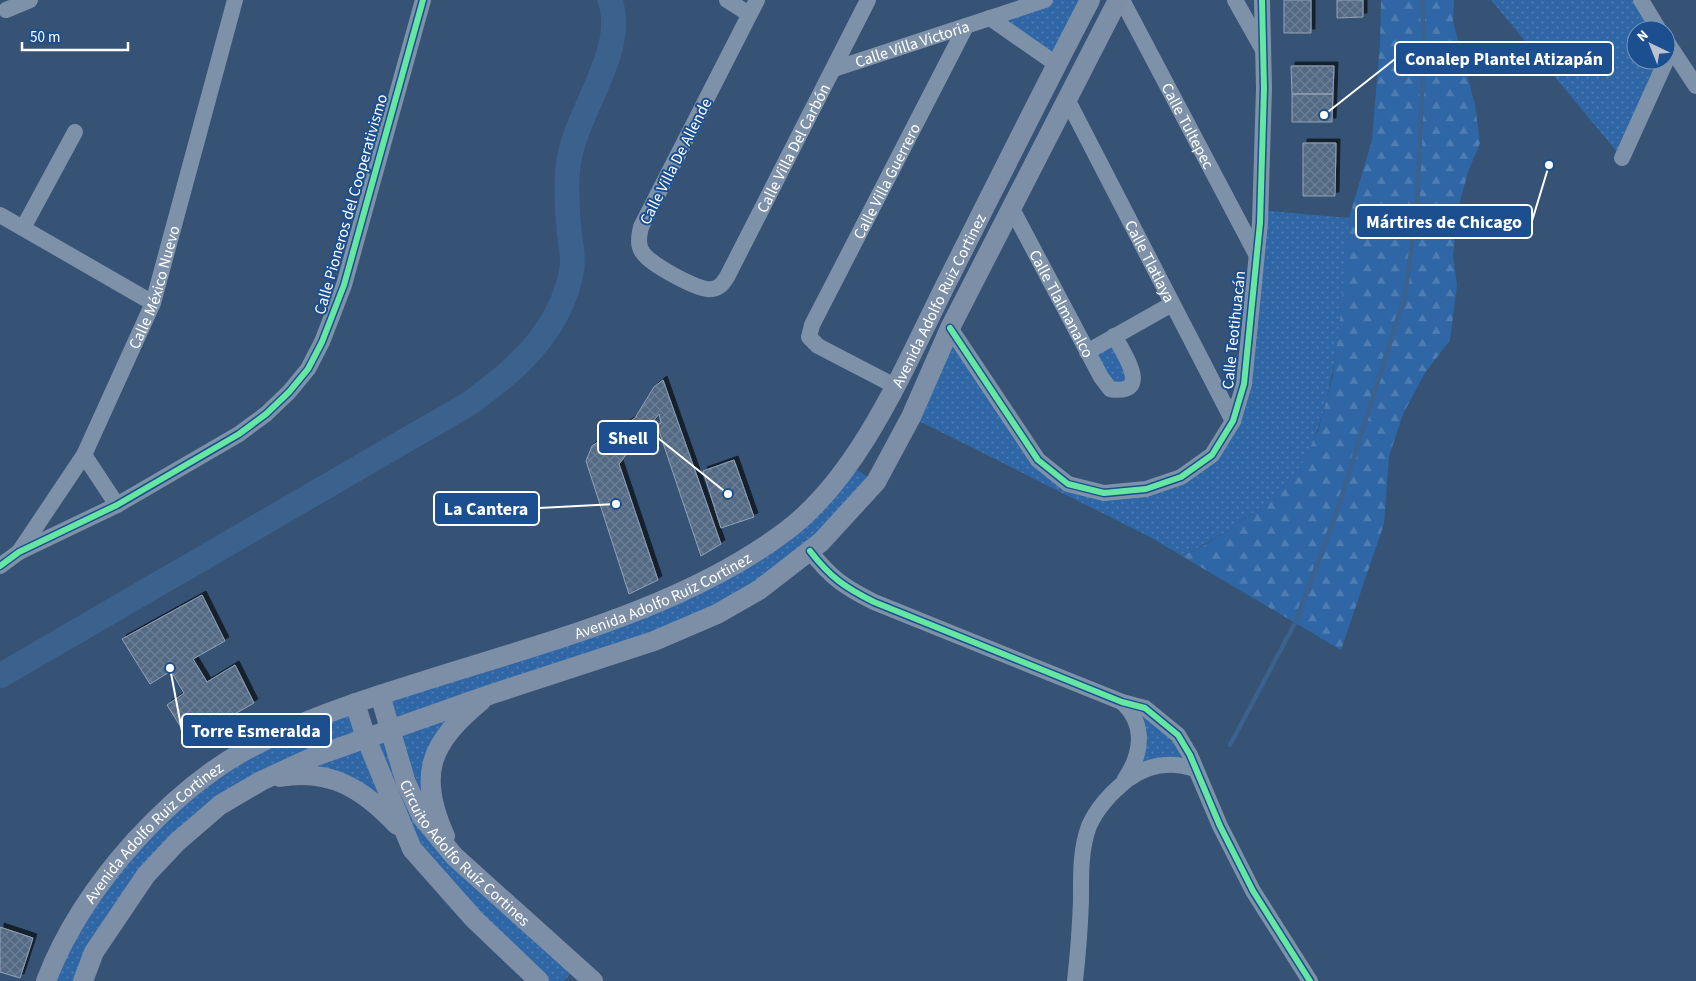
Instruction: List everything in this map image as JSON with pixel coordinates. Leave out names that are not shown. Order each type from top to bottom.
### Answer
[{"type":"main road","name":"Avenida Adolfo Ruiz Cortinez","points":[[46,981],[77,917],[109,869],[158,815],[210,773],[244,751],[314,718],[380,694],[570,634],[660,602],[716,577],[787,531],[817,504],[844,471],[895,386],[1090,0]]},
{"type":"main road","name":"Avenida Adolfo Ruiz Cortinez","points":[[83,981],[94,952],[117,915],[146,875],[177,842],[220,805],[261,781],[313,757],[490,695],[654,641],[717,614],[759,590],[810,551],[870,489],[911,417],[950,328],[1011,207],[1068,102],[1118,0]]},
{"type":"main road","points":[[844,471],[870,489]]},
{"type":"main road","points":[[817,504],[838,524]]},
{"type":"main road","name":"Circuito Adolfo Ruíz Cortines","points":[[380,694],[412,798],[422,817],[454,856],[593,981]]},
{"type":"main road","points":[[454,856],[436,816],[429,784],[435,752],[451,729],[490,695]]},
{"type":"main road","name":"Circuito Adolfo Ruíz Cortines","points":[[355,703],[366,738],[412,849],[448,891],[539,981]]},
{"type":"main road","points":[[261,781],[287,776],[331,778],[349,785],[379,806],[404,832]]},
{"type":"street","name":"Calle México Nuevo","points":[[19,552],[84,455],[153,303],[235,0]]},
{"type":"street","name":"Calle Pioneros del Cooperativismo","points":[[19,552],[117,505],[239,434],[289,392],[308,369],[322,342],[344,285],[423,0]]},
{"type":"street","points":[[727,0],[753,7]]},
{"type":"street","name":"Calle Villa Del Carbón","points":[[711,290],[720,286],[727,277],[868,0]]},
{"type":"street","name":"Calle Villa Victoria","points":[[834,69],[1045,0]]},
{"type":"street","name":"Calle Tultepec","points":[[1122,0],[1255,252]]},
{"type":"street","points":[[1235,0],[1263,51]]},
{"type":"street","name":"Calle Teotihuacán","points":[[950,328],[1038,460],[1068,484],[1104,493],[1146,489],[1181,477],[1212,455],[1233,421],[1244,384],[1255,252],[1260,223],[1262,0]]},
{"type":"street","points":[[1641,0],[1653,20]]},
{"type":"street","name":"Calle Villa De Allende","points":[[711,290],[699,288],[650,261],[642,252],[638,240],[641,227],[753,7]]},
{"type":"street","name":"Calle Villa Victoria","points":[[990,18],[1056,64]]},
{"type":"street","name":"Calle Villa Guerrero","points":[[895,386],[818,346],[809,337],[812,325],[966,26]]},
{"type":"street","points":[[1676,56],[1696,86]]},
{"type":"street","points":[[1622,158],[1659,70]]},
{"type":"street","name":"Calle Tlatlaya","points":[[1068,102],[1233,421]]},
{"type":"street","points":[[23,228],[75,132]]},
{"type":"street","name":"Calle Tlalmanalco","points":[[1011,207],[1087,352],[1110,389],[1120,391],[1129,387],[1134,378],[1133,370],[1114,336]]},
{"type":"street","points":[[0,215],[153,303]]},
{"type":"street","points":[[1087,352],[1172,304]]},
{"type":"street","points":[[84,455],[117,505]]},
{"type":"street","points":[[810,551],[829,575],[844,587],[874,602],[1122,702],[1145,708],[1178,735],[1195,768],[1220,826],[1253,891],[1310,981]]},
{"type":"street","points":[[0,566],[19,552]]},
{"type":"street","points":[[1075,981],[1079,952],[1082,866],[1085,842],[1095,814],[1120,785],[1138,757],[1139,738],[1130,710],[1122,702]]},
{"type":"street","points":[[1120,785],[1138,773],[1162,764],[1177,763],[1195,768]]},
{"type":"green space","points":[[1045,0],[1090,0],[1056,64],[990,18]]},
{"type":"green space","points":[[1381,0],[1454,0],[1453,21],[1475,105],[1480,143],[1468,172],[1458,209],[1453,256],[1457,285],[1450,340],[1425,373],[1403,414],[1389,457],[1384,524],[1341,650],[1182,556],[1205,545],[1251,515],[1297,471],[1318,431],[1333,375],[1349,218],[1372,140],[1380,43]]},
{"type":"green space","points":[[1491,0],[1641,0],[1653,20],[1626,20],[1626,70],[1662,70],[1622,158]]},
{"type":"green space","points":[[1260,210],[1349,218],[1340,324],[1326,400],[1315,435],[1301,467],[1279,495],[1212,540],[1182,556],[1152,538],[911,417],[950,328],[1038,460],[1104,493],[1181,477],[1233,421]]},
{"type":"green space","points":[[1114,336],[1133,370],[1119,391],[1087,352]]},
{"type":"green space","points":[[849,465],[876,482],[759,590],[486,697],[451,729],[429,784],[454,856],[577,967],[564,981],[539,981],[349,785],[287,776],[177,842],[83,981],[46,981],[77,917],[210,773],[355,703],[366,738],[391,729],[380,695],[570,634],[747,557]]},
{"type":"green space","points":[[1145,708],[1195,769],[1134,765],[1130,710]]},
{"type":"building","points":[[1284,0],[1311,0],[1311,33],[1284,33]]},
{"type":"building","points":[[1337,0],[1363,0],[1363,17],[1337,18]]},
{"type":"building","points":[[1291,66],[1334,66],[1333,94],[1292,94]]},
{"type":"building","points":[[1292,94],[1333,94],[1332,122],[1292,122]]},
{"type":"building","points":[[1303,143],[1336,143],[1335,196],[1303,196]]},
{"type":"building","points":[[663,380],[721,544],[701,556],[657,425],[661,423],[659,414],[619,464],[658,580],[629,594],[586,461],[592,446],[635,418],[654,387]]},
{"type":"building","points":[[734,460],[754,517],[721,528],[703,471]]},
{"type":"building","points":[[202,595],[225,641],[193,659],[207,682],[235,665],[254,703],[189,740],[167,705],[184,693],[171,671],[150,684],[122,639]]},
{"type":"building","points":[[0,927],[33,938],[20,978],[0,972]]},
{"type":"waterway","points":[[0,676],[470,403],[508,373],[531,351],[541,339],[558,311],[571,273],[573,259],[569,230],[568,164],[575,136],[607,58],[614,19],[610,0]]},
{"type":"waterway","points":[[1230,745],[1295,623],[1336,514],[1405,295],[1417,208],[1424,46],[1422,0]]},
{"type":"cycle path","points":[[0,566],[19,552],[117,505],[239,434],[266,414],[289,392],[308,369],[322,342],[344,285],[423,0]]},
{"type":"cycle path","points":[[950,328],[1038,460],[1068,484],[1104,493],[1146,489],[1181,477],[1212,455],[1233,421],[1244,384],[1260,223],[1264,88],[1262,0]]},
{"type":"cycle path","points":[[810,551],[838,581],[874,602],[1122,702],[1145,708],[1178,735],[1190,755],[1220,826],[1253,891],[1310,981]]},
{"type":"place","name":"Conalep Plantel Atizapán","points":[[1324,115]]},
{"type":"place","name":"Mártires de Chicago","points":[[1549,165]]},
{"type":"place","name":"Shell","points":[[728,494]]},
{"type":"place","name":"La Cantera","points":[[616,504]]},
{"type":"place","name":"Torre Esmeralda","points":[[170,668]]}]
